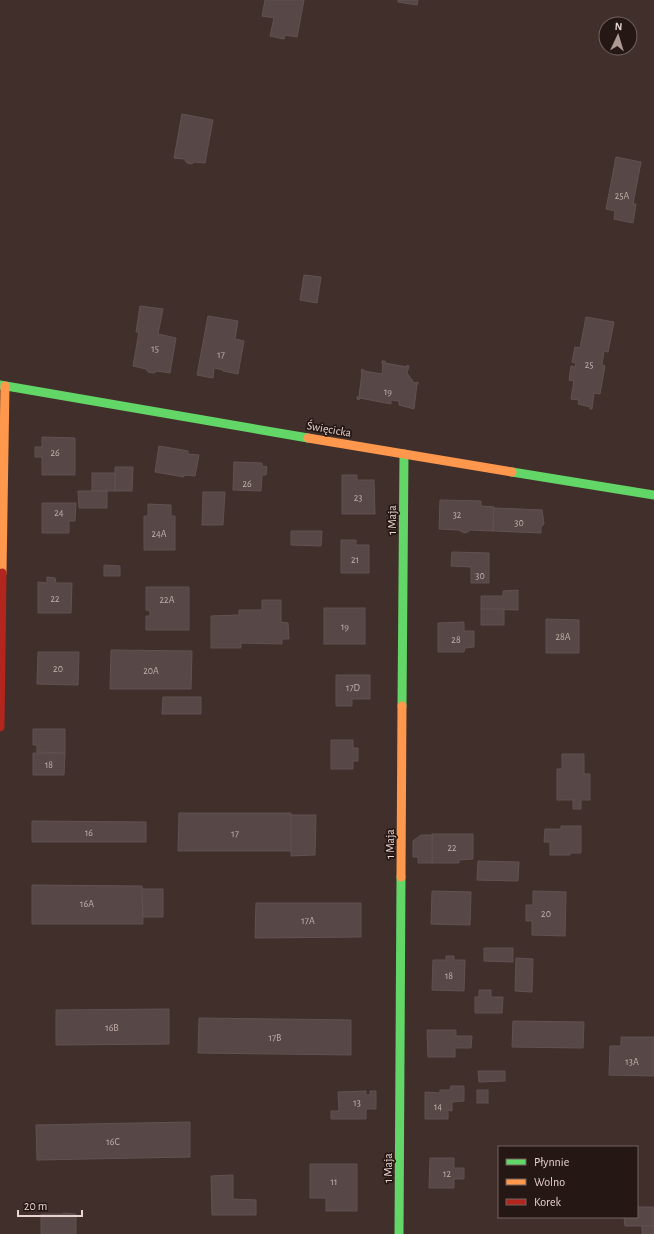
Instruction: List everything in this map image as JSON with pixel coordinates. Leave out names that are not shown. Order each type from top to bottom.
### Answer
[{"type":"street","name":"Święcicka","points":[[2,385],[654,495]]},
{"type":"street","points":[[0,727],[2,385]]},
{"type":"street","name":"1 Maja","points":[[399,1234],[404,454]]},
{"type":"building","points":[[265,0],[304,0],[297,37],[285,35],[284,39],[270,36],[274,18],[262,16]]},
{"type":"building","points":[[398,0],[418,0],[417,5],[398,2]]},
{"type":"building","points":[[182,114],[213,120],[205,163],[195,162],[191,164],[187,163],[184,159],[174,158]]},
{"type":"building","points":[[616,157],[641,162],[633,204],[636,204],[633,223],[614,219],[615,211],[606,209]]},
{"type":"building","points":[[304,275],[321,277],[317,303],[300,300]]},
{"type":"building","points":[[140,306],[163,309],[158,334],[176,338],[170,373],[157,371],[154,373],[148,372],[146,369],[133,366],[139,332],[136,332]]},
{"type":"building","points":[[208,316],[238,321],[235,339],[244,341],[238,374],[214,368],[213,378],[197,375]]},
{"type":"building","points":[[586,317],[614,322],[608,352],[604,351],[602,365],[605,366],[600,394],[594,393],[592,409],[590,409],[590,407],[578,404],[579,400],[571,399],[574,381],[569,380],[571,366],[575,367],[576,363],[572,362],[575,347],[580,348]]},
{"type":"building","points":[[382,361],[385,361],[385,363],[407,367],[407,365],[409,366],[407,373],[414,383],[418,382],[414,409],[399,405],[399,401],[391,400],[391,404],[360,398],[359,400],[357,399],[357,397],[359,397],[362,369],[364,371],[382,374]]},
{"type":"building","points":[[42,437],[75,438],[75,475],[42,475],[42,457],[35,457],[35,447],[42,447]]},
{"type":"building","points":[[159,446],[188,451],[188,454],[199,455],[195,476],[184,475],[184,477],[155,472]]},
{"type":"building","points":[[234,462],[262,463],[262,466],[267,467],[266,475],[262,475],[261,491],[233,490]]},
{"type":"building","points":[[115,467],[133,467],[132,491],[115,491]]},
{"type":"building","points":[[92,473],[115,473],[115,491],[92,491]]},
{"type":"building","points":[[342,475],[357,475],[357,480],[374,480],[375,514],[342,514]]},
{"type":"building","points":[[78,491],[107,491],[107,508],[79,508]]},
{"type":"building","points":[[203,492],[225,492],[223,525],[202,525]]},
{"type":"building","points":[[440,500],[481,501],[481,506],[494,507],[493,531],[470,530],[464,533],[459,530],[439,529]]},
{"type":"building","points":[[42,503],[76,503],[75,521],[69,521],[69,533],[42,533]]},
{"type":"building","points":[[148,504],[171,505],[171,516],[175,516],[175,550],[144,550],[144,516],[148,516]]},
{"type":"building","points":[[494,508],[542,510],[544,524],[541,527],[541,533],[493,531]]},
{"type":"building","points":[[291,531],[322,531],[321,546],[291,545]]},
{"type":"building","points":[[341,540],[356,540],[356,545],[369,545],[369,573],[341,573]]},
{"type":"building","points":[[452,552],[489,553],[489,583],[471,583],[471,567],[451,566]]},
{"type":"building","points":[[104,565],[120,566],[120,576],[104,576]]},
{"type":"building","points":[[47,577],[55,578],[56,583],[72,583],[71,613],[38,613],[38,582],[47,583]]},
{"type":"building","points":[[146,587],[189,587],[189,630],[146,630],[146,616],[150,616],[150,611],[146,610]]},
{"type":"building","points":[[518,590],[518,610],[481,609],[481,596],[503,596],[503,591]]},
{"type":"building","points":[[262,600],[281,600],[281,622],[288,623],[289,639],[282,639],[282,644],[241,643],[241,648],[211,648],[211,616],[239,615],[239,610],[262,610]]},
{"type":"building","points":[[324,608],[365,608],[365,644],[324,644]]},
{"type":"building","points":[[481,609],[504,609],[504,625],[481,625]]},
{"type":"building","points":[[546,619],[579,620],[579,653],[546,653]]},
{"type":"building","points":[[464,622],[464,631],[474,631],[474,647],[465,648],[464,652],[438,652],[438,623]]},
{"type":"building","points":[[111,650],[192,651],[191,689],[110,689]]},
{"type":"building","points":[[38,652],[79,652],[78,685],[37,684]]},
{"type":"building","points":[[336,675],[370,675],[370,699],[352,699],[352,706],[336,706]]},
{"type":"building","points":[[163,697],[201,697],[201,714],[162,714]]},
{"type":"building","points":[[33,729],[65,729],[65,753],[37,752],[37,745],[33,745]]},
{"type":"building","points":[[331,740],[353,740],[353,748],[358,748],[358,761],[353,761],[353,769],[331,769]]},
{"type":"building","points":[[33,753],[65,753],[64,775],[33,775]]},
{"type":"building","points":[[562,754],[584,754],[584,774],[590,774],[590,800],[581,800],[581,809],[573,809],[573,800],[557,800],[557,769],[562,769]]},
{"type":"building","points":[[179,813],[291,813],[291,851],[178,851]]},
{"type":"building","points":[[291,815],[316,815],[315,855],[291,856]]},
{"type":"building","points":[[32,821],[146,822],[146,842],[32,842]]},
{"type":"building","points":[[561,826],[581,826],[581,853],[570,853],[570,855],[550,855],[550,842],[544,842],[545,829],[561,829]]},
{"type":"building","points":[[432,834],[473,834],[473,859],[459,860],[459,863],[432,863]]},
{"type":"building","points":[[421,835],[432,835],[432,863],[418,863],[418,857],[413,857],[413,841]]},
{"type":"building","points":[[478,861],[519,862],[518,881],[477,880]]},
{"type":"building","points":[[32,885],[142,886],[143,924],[32,924]]},
{"type":"building","points":[[142,889],[163,889],[163,917],[143,917]]},
{"type":"building","points":[[432,891],[471,892],[470,925],[431,924]]},
{"type":"building","points":[[533,891],[566,892],[565,936],[532,935],[532,921],[526,921],[526,905],[533,905]]},
{"type":"building","points":[[256,903],[361,903],[361,937],[255,938]]},
{"type":"building","points":[[484,948],[513,948],[513,962],[484,961]]},
{"type":"building","points":[[446,956],[454,956],[454,960],[465,960],[464,991],[432,990],[433,960],[446,960]]},
{"type":"building","points":[[516,958],[533,959],[532,992],[515,991]]},
{"type":"building","points":[[479,990],[491,990],[491,997],[503,997],[502,1013],[475,1013],[475,997],[479,997]]},
{"type":"building","points":[[169,1009],[169,1044],[56,1045],[56,1010]]},
{"type":"building","points":[[199,1018],[351,1020],[351,1055],[198,1053]]},
{"type":"building","points":[[513,1021],[584,1022],[583,1048],[512,1047]]},
{"type":"building","points":[[427,1030],[456,1030],[456,1036],[472,1036],[471,1048],[455,1048],[455,1057],[428,1057]]},
{"type":"building","points":[[621,1037],[654,1037],[654,1076],[609,1075],[610,1046],[621,1046]]},
{"type":"building","points":[[478,1071],[505,1071],[505,1081],[479,1082]]},
{"type":"building","points":[[451,1086],[464,1086],[464,1101],[452,1102],[452,1111],[448,1110],[448,1119],[425,1119],[425,1092],[440,1093],[440,1090],[450,1090]]},
{"type":"building","points":[[477,1090],[488,1090],[488,1103],[477,1103]]},
{"type":"building","points":[[366,1091],[366,1095],[370,1095],[370,1091],[376,1091],[376,1109],[366,1109],[366,1119],[331,1119],[331,1111],[339,1111],[338,1092]]},
{"type":"building","points":[[190,1122],[190,1157],[37,1160],[36,1125]]},
{"type":"building","points":[[430,1158],[454,1158],[454,1168],[464,1168],[464,1179],[454,1179],[454,1188],[429,1188]]},
{"type":"building","points":[[310,1164],[357,1164],[357,1211],[326,1211],[326,1198],[310,1198]]},
{"type":"building","points":[[233,1175],[233,1199],[256,1200],[256,1215],[212,1215],[211,1176]]},
{"type":"building","points":[[638,1207],[654,1207],[654,1226],[625,1226],[624,1218],[638,1218]]},
{"type":"building","points":[[41,1214],[76,1214],[76,1234],[41,1234]]},
{"type":"building","points":[[642,1226],[654,1226],[654,1234],[642,1234]]},
{"type":"traffic: fast","points":[[0,385],[308,438]]},
{"type":"traffic: fast","points":[[402,706],[404,454]]},
{"type":"traffic: fast","points":[[512,472],[654,495]]},
{"type":"traffic: fast","points":[[399,1234],[401,877]]},
{"type":"traffic: slow","points":[[2,573],[5,386]]},
{"type":"traffic: slow","points":[[308,438],[512,472]]},
{"type":"traffic: slow","points":[[401,877],[402,706]]},
{"type":"traffic: jam","points":[[0,727],[2,573]]}]
